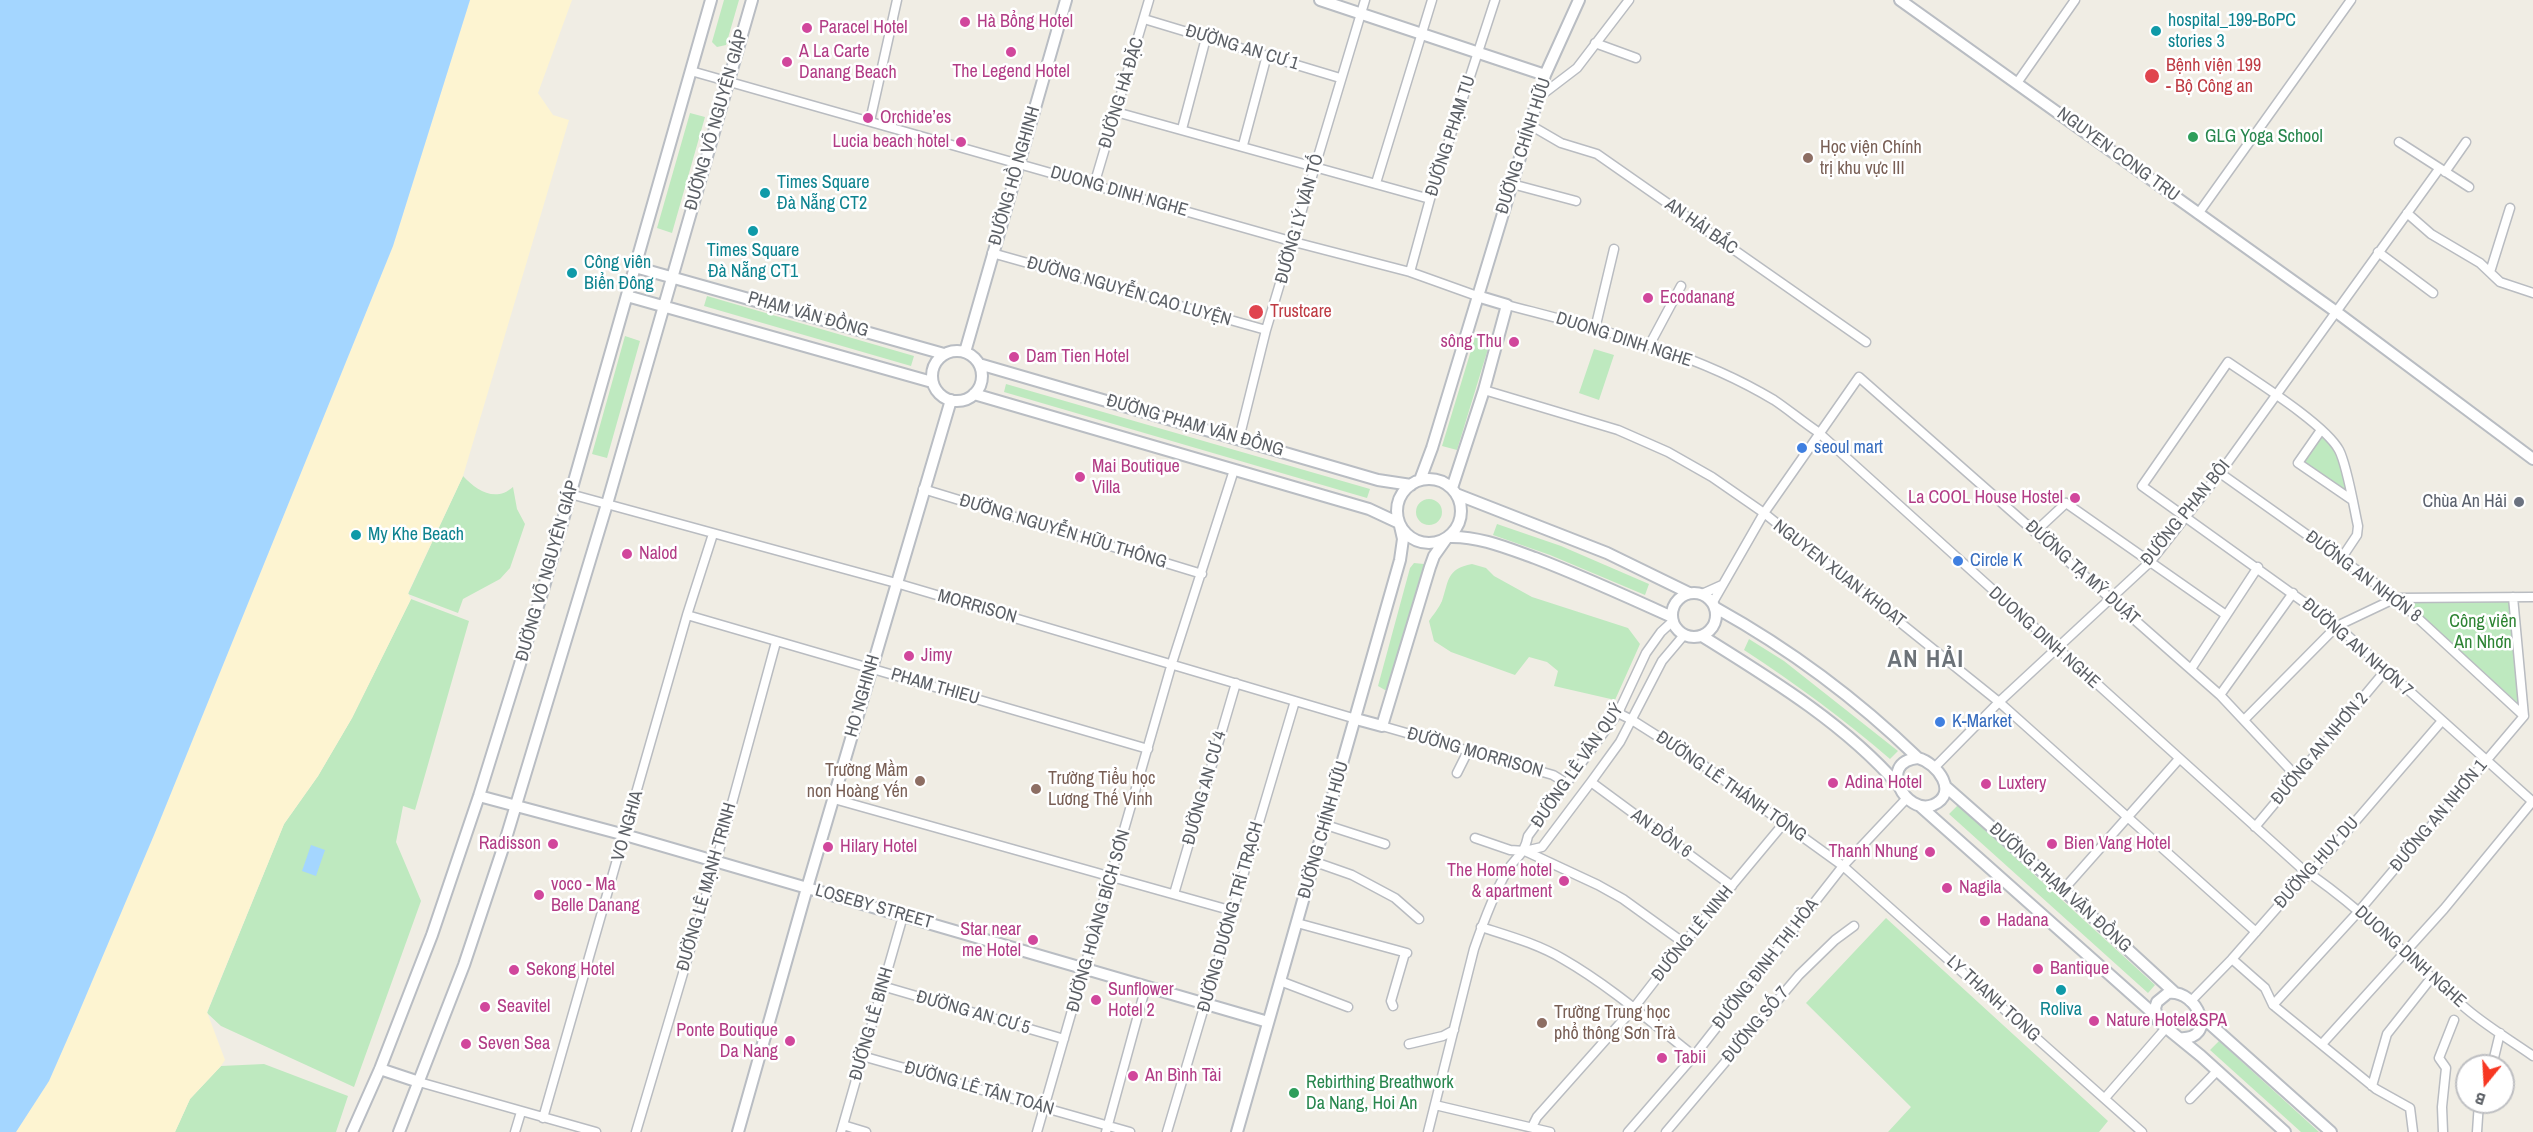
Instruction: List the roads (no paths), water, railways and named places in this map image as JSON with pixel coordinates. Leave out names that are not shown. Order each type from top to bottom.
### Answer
[{"type":"main road","name":"ĐƯỜNG VÕ NGUYÊN GIÁP","points":[[352,1132],[380,1070],[447,893],[479,796],[543,590],[711,0]]},
{"type":"main road","name":"ĐƯỜNG VÕ NGUYÊN GIÁP","points":[[399,1132],[464,965],[516,806],[607,504],[752,0]]},
{"type":"main road","name":"ĐƯỜNG HỒ NGHINH","points":[[965,352],[1066,0]]},
{"type":"main road","points":[[1320,0],[1545,75]]},
{"type":"main road","name":"ĐƯỜNG CHÍNH HỮU","points":[[1415,483],[1432,448],[1545,75],[1578,0]]},
{"type":"main road","name":"NGUYEN CONG TRU","points":[[1900,0],[2335,311],[2533,459]]},
{"type":"main road","points":[[635,267],[672,277]]},
{"type":"main road","name":"PHẠM VĂN ĐỒNG","points":[[672,277],[944,354]]},
{"type":"main road","points":[[627,296],[663,306]]},
{"type":"main road","points":[[1382,726],[1434,556],[1459,525],[1461,517],[1460,501],[1454,491],[1507,305],[1477,296]]},
{"type":"main road","name":"PHẠM VĂN ĐỒNG","points":[[663,306],[932,382]]},
{"type":"main road","points":[[951,351],[965,352],[979,364],[982,377],[974,394],[967,399],[951,400],[936,390],[932,382],[935,363],[951,351]]},
{"type":"main road","name":"ĐƯỜNG PHẠM VĂN ĐỒNG","points":[[979,364],[1386,482],[1415,483]]},
{"type":"main road","name":"ĐƯỜNG PHẠM VĂN ĐỒNG","points":[[974,394],[1370,509],[1400,525]]},
{"type":"main road","name":"HO NGHINH","points":[[738,1132],[923,489],[951,400]]},
{"type":"main road","points":[[1702,636],[1820,716],[1881,766],[1907,798],[1920,806],[1934,805],[1939,801],[1946,786],[1943,776],[1934,768],[1918,758],[1892,734],[1796,658],[1714,605],[1702,594],[1689,593],[1607,553],[1454,491],[1437,480],[1415,483],[1400,498],[1397,506],[1400,525],[1412,539],[1421,543],[1438,543],[1448,538],[1474,538],[1520,553],[1612,589],[1672,619],[1684,635],[1702,636],[1715,625],[1714,605]]},
{"type":"main road","name":"ĐƯỜNG CHÍNH HỮU","points":[[1237,1132],[1400,560],[1403,539],[1400,525]]},
{"type":"main road","points":[[1672,619],[1676,602],[1689,593]]},
{"type":"main road","name":"MORRISON","points":[[1356,719],[1382,726]]},
{"type":"main road","points":[[1898,786],[1897,772],[1900,766],[1918,758]]},
{"type":"main road","name":"ĐƯỜNG PHẠM VĂN ĐỒNG","points":[[1946,786],[2174,992]]},
{"type":"main road","name":"LOSEBY STREET","points":[[479,796],[625,835],[1268,1022]]},
{"type":"main road","name":"ĐƯỜNG PHẠM VĂN ĐỒNG","points":[[1920,806],[2155,1015]]},
{"type":"main road","points":[[2179,1038],[2192,1036],[2197,1032],[2201,1026],[2201,1016],[2197,1007],[2181,994],[2174,992],[2162,996],[2157,1002],[2155,1015],[2158,1021],[2285,1132]]},
{"type":"main road","points":[[2201,1016],[2331,1132]]},
{"type":"main road","points":[[380,1070],[419,1082]]},
{"type":"street","points":[[870,121],[897,0]]},
{"type":"street","name":"ĐƯỜNG HÀ ĐẶC","points":[[1094,185],[1149,0]]},
{"type":"street","name":"ĐƯỜNG LÝ VĂN TỐ","points":[[1239,439],[1266,330],[1365,0]]},
{"type":"street","points":[[1376,183],[1432,0]]},
{"type":"street","name":"ĐƯỜNG PHẠM TU","points":[[1410,272],[1430,199],[1495,0]]},
{"type":"street","points":[[1539,97],[1577,68],[1629,0]]},
{"type":"street","points":[[2017,83],[2075,0]]},
{"type":"street","points":[[2199,214],[2351,0]]},
{"type":"street","name":"ĐƯỜNG AN CƯ 1","points":[[1144,19],[1340,78]]},
{"type":"street","points":[[1182,129],[1206,38]]},
{"type":"street","points":[[1595,44],[1636,58]]},
{"type":"street","points":[[1243,145],[1267,55]]},
{"type":"street","name":"DUONG DINH NGHE","points":[[691,71],[1294,242],[1410,272],[1477,296]]},
{"type":"street","points":[[1116,112],[1243,145],[1430,199]]},
{"type":"street","name":"AN HẢI BẮC","points":[[1530,125],[1561,143],[1597,154],[1866,342]]},
{"type":"street","points":[[2399,142],[2469,187]]},
{"type":"street","name":"ĐƯỜNG PHAN BÔI","points":[[1934,768],[1999,702],[2151,561],[2220,473],[2407,213],[2466,142]]},
{"type":"street","points":[[1512,184],[1576,201]]},
{"type":"street","points":[[2490,272],[2510,208]]},
{"type":"street","points":[[2407,213],[2431,234],[2480,263],[2500,282],[2533,293]]},
{"type":"street","points":[[1594,328],[1614,249]]},
{"type":"street","points":[[2378,252],[2433,293]]},
{"type":"street","name":"ĐƯỜNG NGUYỄN CAO LUYỆN","points":[[992,253],[1266,330]]},
{"type":"street","points":[[1650,344],[1681,286]]},
{"type":"street","name":"DUONG DINH NGHE","points":[[1507,305],[1650,344],[1687,358],[1774,400],[1818,432],[2255,827],[2310,874],[2319,878],[2359,911],[2464,1007],[2533,1056]]},
{"type":"street","name":"ĐƯỜNG AN NHƠN 7","points":[[2276,394],[2228,362],[2142,486],[2187,516],[2337,626],[2441,722],[2533,802]]},
{"type":"street","name":"ĐƯỜNG TẠ MỸ DUẬT","points":[[1818,432],[1859,377],[2220,695],[2297,777]]},
{"type":"street","name":"NGUYEN XUAN KHOAT","points":[[1484,390],[1618,430],[1668,452],[1712,477],[1764,513],[1999,702],[2256,932]]},
{"type":"street","points":[[2276,394],[2321,430],[2339,450],[2358,526],[2357,535],[2342,559]]},
{"type":"street","points":[[2321,430],[2298,463],[2352,500]]},
{"type":"street","points":[[1714,605],[1764,513],[1818,432]]},
{"type":"street","name":"ĐƯỜNG HOÀNG BÍCH SƠN","points":[[1037,1132],[1113,876],[1172,663],[1234,470]]},
{"type":"street","name":"ĐƯỜNG AN NHƠN 8","points":[[2220,473],[2396,598],[2524,716]]},
{"type":"street","name":"ĐƯỜNG NGUYỄN HỮU THÔNG","points":[[923,489],[1202,574]]},
{"type":"street","name":"MORRISON","points":[[570,494],[896,583],[1356,719]]},
{"type":"street","points":[[2036,531],[2066,503],[2226,615]]},
{"type":"street","name":"VO NGHIA","points":[[543,1118],[687,615],[713,534]]},
{"type":"street","points":[[2191,669],[2258,567]]},
{"type":"street","points":[[1702,594],[1723,585]]},
{"type":"street","points":[[2220,695],[2294,593]]},
{"type":"street","points":[[2513,597],[2524,716]]},
{"type":"street","points":[[2244,720],[2337,626],[2396,598],[2533,597]]},
{"type":"street","name":"PHAM THIEU","points":[[687,615],[1148,749]]},
{"type":"street","name":"ĐƯỜNG LÊ VĂN QUÝ","points":[[1428,1132],[1481,927],[1508,870],[1525,851],[1528,836],[1618,713],[1646,653],[1672,619]]},
{"type":"street","name":"ĐƯỜNG LÊ VĂN QUÝ","points":[[1525,851],[1542,847],[1591,782],[1620,742],[1662,661],[1684,635]]},
{"type":"street","name":"ĐƯỜNG LÊ MẠNH TRINH","points":[[636,1132],[716,862],[776,642]]},
{"type":"street","name":"ĐƯỜNG AN NHƠN 2","points":[[2255,827],[2385,671]]},
{"type":"street","name":"ĐƯỜNG AN CƯ 4","points":[[1174,894],[1236,683]]},
{"type":"street","name":"ĐƯỜNG DƯƠNG TRÍ TRẠCH","points":[[1167,1132],[1295,701]]},
{"type":"street","name":"ĐƯỜNG LÊ THÁNH TÔNG","points":[[1618,713],[1703,765],[1843,866]]},
{"type":"street","name":"ĐƯỜNG AN NHƠN 1","points":[[2273,1005],[2359,911],[2524,716]]},
{"type":"street","name":"ĐƯỜNG HUY DU","points":[[2190,1002],[2310,874],[2441,722]]},
{"type":"street","name":"ĐƯỜNG MORRISON","points":[[1382,726],[1553,775],[1566,783]]},
{"type":"street","points":[[1457,773],[1468,751]]},
{"type":"street","points":[[2063,890],[2179,759]]},
{"type":"street","name":"AN ĐỒN 6","points":[[1591,782],[1732,886]]},
{"type":"street","name":"ĐƯỜNG ĐINH THỊ HÒA","points":[[1628,1132],[1694,1056],[1843,866],[1907,798]]},
{"type":"street","points":[[834,799],[1233,911]]},
{"type":"street","points":[[2322,1044],[2444,909],[2533,802]]},
{"type":"street","name":"ĐƯỜNG LÊ NINH","points":[[1532,1127],[1538,1117],[1634,1009],[1684,943],[1784,823]]},
{"type":"street","points":[[1326,825],[1385,844]]},
{"type":"street","points":[[1474,838],[1510,850],[1525,851],[1623,899],[1684,943]]},
{"type":"street","points":[[1315,862],[1352,875],[1395,898],[1419,919]]},
{"type":"street","name":"LY THANH TONG","points":[[1843,866],[2142,1132]]},
{"type":"street","name":"ĐƯỜNG LÊ BINH","points":[[842,1128],[903,916]]},
{"type":"street","points":[[1297,923],[1406,953],[1391,1001],[1393,1006]]},
{"type":"street","name":"ĐƯỜNG SỐ 7","points":[[1666,1132],[1799,975],[1835,940],[1854,926]]},
{"type":"street","points":[[1481,927],[1520,939],[1562,959],[1634,1009],[1694,1056]]},
{"type":"street","points":[[2232,959],[2265,988],[2273,1005],[2372,1086],[2410,1108],[2413,1132]]},
{"type":"street","points":[[2372,1086],[2387,1034],[2432,977]]},
{"type":"street","points":[[1280,981],[1348,1007]]},
{"type":"street","name":"ĐƯỜNG AN CƯ 5","points":[[882,986],[1064,1039]]},
{"type":"street","points":[[1107,1129],[1146,986]]},
{"type":"street","points":[[2444,1132],[2442,1107],[2446,1068],[2439,1058],[2454,1020]]},
{"type":"street","points":[[2105,1098],[2166,1028]]},
{"type":"street","points":[[1410,1044],[1443,1036],[1454,1030]]},
{"type":"street","points":[[2495,1054],[2500,1033]]},
{"type":"street","name":"ĐƯỜNG LÊ TÂN TOÁN","points":[[862,1056],[1045,1107],[1107,1129],[1130,1132]]},
{"type":"street","points":[[2190,1098],[2217,1071]]},
{"type":"street","points":[[419,1082],[596,1132]]},
{"type":"street","points":[[1435,1105],[1550,1132]]},
{"type":"street","points":[[516,1132],[521,1112]]},
{"type":"street","points":[[2477,1132],[2478,1114]]},
{"type":"street","points":[[842,1128],[866,1132]]},
{"type":"water","points":[[0,0],[470,0],[393,246],[154,835],[74,1024],[49,1081],[16,1132],[0,1132]]},
{"type":"water","points":[[311,845],[325,850],[316,876],[302,871]]},
{"type":"place","name":"Hà Bổng Hotel","points":[[965,22]]},
{"type":"place","name":"Paracel Hotel","points":[[807,28]]},
{"type":"place","name":"hospital_199-BoPC stories 3","points":[[2156,31]]},
{"type":"place","name":"The Legend Hotel","points":[[1011,52]]},
{"type":"place","name":"A La Carte Danang Beach","points":[[787,62]]},
{"type":"place","name":"Bệnh viện 199 - Bộ Công an","points":[[2152,76]]},
{"type":"place","name":"Orchide’es","points":[[868,118]]},
{"type":"place","name":"GLG Yoga School","points":[[2193,137]]},
{"type":"place","name":"Lucia beach hotel","points":[[961,142]]},
{"type":"place","name":"Học viện Chính trị khu vực III","points":[[1808,158]]},
{"type":"place","name":"Times Square Đà Nẵng CT2","points":[[765,193]]},
{"type":"place","name":"Times Square Đà Nẵng CT1","points":[[753,231]]},
{"type":"place","name":"Công viên Biển Đông","points":[[572,273]]},
{"type":"place","name":"Ecodanang","points":[[1648,298]]},
{"type":"place","name":"Trustcare","points":[[1256,312]]},
{"type":"place","name":"sông Thu","points":[[1514,342]]},
{"type":"place","name":"Dam Tien Hotel","points":[[1014,357]]},
{"type":"place","name":"seoul mart","points":[[1802,448]]},
{"type":"place","name":"Mai Boutique Villa","points":[[1080,477]]},
{"type":"place","name":"La COOL House Hostel","points":[[2075,498]]},
{"type":"place","name":"Chùa An Hải","points":[[2519,502]]},
{"type":"place","name":"My Khe Beach","points":[[356,535]]},
{"type":"place","name":"Nalod","points":[[627,554]]},
{"type":"place","name":"Circle K","points":[[1958,561]]},
{"type":"place","name":"Jimy","points":[[909,656]]},
{"type":"place","name":"K-Market","points":[[1940,722]]},
{"type":"place","name":"Trường Mầm non Hoàng Yến","points":[[920,781]]},
{"type":"place","name":"Adina Hotel","points":[[1833,783]]},
{"type":"place","name":"Luxtery","points":[[1986,784]]},
{"type":"place","name":"Trường Tiểu học Lương Thế Vinh","points":[[1036,789]]},
{"type":"place","name":"Radisson","points":[[553,844]]},
{"type":"place","name":"Bien Vang Hotel","points":[[2052,844]]},
{"type":"place","name":"Hilary Hotel","points":[[828,847]]},
{"type":"place","name":"Thanh Nhung","points":[[1930,852]]},
{"type":"place","name":"The Home hotel & apartment","points":[[1564,881]]},
{"type":"place","name":"Nagila","points":[[1947,888]]},
{"type":"place","name":"voco - Ma Belle Danang","points":[[539,895]]},
{"type":"place","name":"Hadana","points":[[1985,921]]},
{"type":"place","name":"Star near me Hotel","points":[[1033,940]]},
{"type":"place","name":"Bantique","points":[[2038,969]]},
{"type":"place","name":"Sekong Hotel","points":[[514,970]]},
{"type":"place","name":"Roliva","points":[[2061,990]]},
{"type":"place","name":"Sunflower Hotel 2","points":[[1096,1000]]},
{"type":"place","name":"Seavitel","points":[[485,1007]]},
{"type":"place","name":"Nature Hotel&SPA","points":[[2094,1021]]},
{"type":"place","name":"Trường Trung học phổ thông Sơn Trà","points":[[1542,1023]]},
{"type":"place","name":"Ponte Boutique Da Nang","points":[[790,1041]]},
{"type":"place","name":"Seven Sea","points":[[466,1044]]},
{"type":"place","name":"Tabii","points":[[1662,1058]]},
{"type":"place","name":"An Bình Tài","points":[[1133,1076]]},
{"type":"place","name":"Rebirthing Breathwork Da Nang, Hoi An","points":[[1294,1093]]},
{"type":"district","name":"AN HẢI","points":[[1926,661]]},
{"type":"park label","name":"Công viên An Nhơn","points":[[2483,632]]}]
